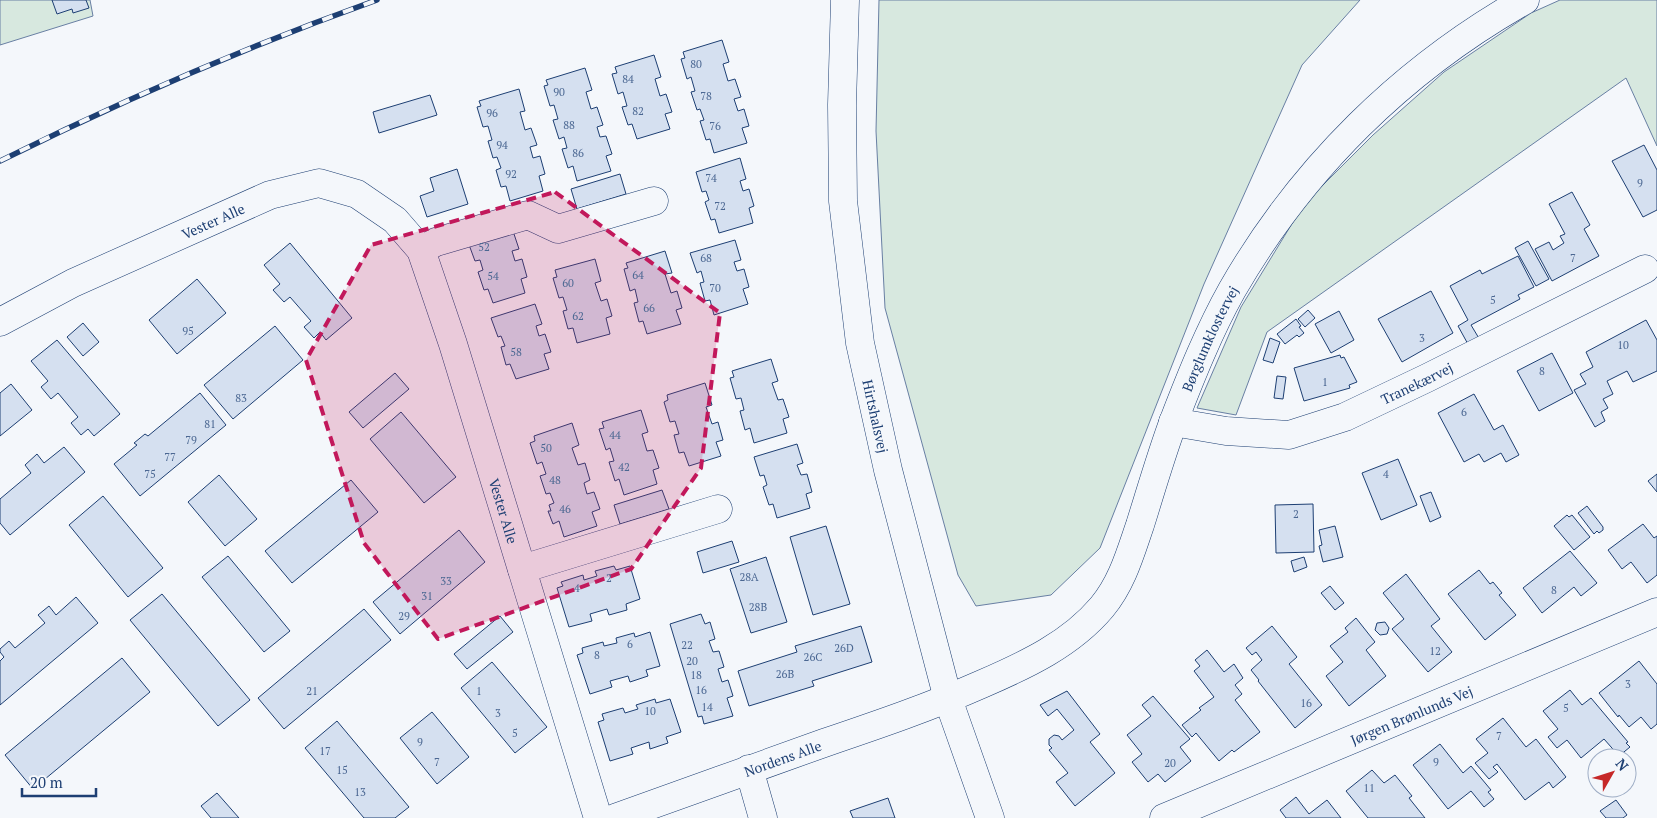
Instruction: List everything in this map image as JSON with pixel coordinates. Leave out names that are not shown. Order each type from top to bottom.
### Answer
[{"type":"street","name":"Hirtshalsvej","points":[[845,0],[842,105],[843,201],[860,342],[888,470],[948,699],[990,818]]},
{"type":"street","name":"Børglumklostervej","points":[[948,699],[1035,660],[1074,634],[1102,607],[1124,572],[1173,422],[1210,333],[1232,290],[1266,236],[1297,194],[1370,113],[1453,45],[1525,0]]},
{"type":"street","name":"Vester Alle","points":[[0,322],[73,283],[270,195],[319,183],[357,194],[395,220],[421,250],[453,344],[598,818]]},
{"type":"street","points":[[421,250],[436,242],[528,215],[558,229],[654,201]]},
{"type":"street","name":"Tranekærvej","points":[[1173,422],[1226,431],[1289,434],[1345,417],[1645,269]]},
{"type":"street","points":[[522,569],[718,509]]},
{"type":"street","name":"Jørgen Brønlunds Vej","points":[[1164,818],[1657,612]]},
{"type":"street","name":"Nordens Alle","points":[[615,818],[948,699]]},
{"type":"street","points":[[749,770],[763,818]]},
{"type":"highlighted area","points":[[555,192],[720,313],[701,468],[631,569],[438,639],[364,543],[306,360],[371,245]]},
{"type":"shaded area","points":[[0,0],[90,0],[93,16],[0,45]]},
{"type":"shaded area","points":[[879,0],[1360,0],[1302,65],[1204,284],[1100,548],[1051,595],[976,606],[958,575],[885,308],[876,131]]},
{"type":"shaded area","points":[[1560,0],[1657,0],[1657,146],[1626,78],[1267,332],[1236,415],[1197,408],[1241,307],[1304,204],[1373,135],[1444,72],[1531,13]]},
{"type":"building","points":[[52,0],[86,0],[89,8],[73,13],[72,9],[57,14]]},
{"type":"building","points":[[722,40],[729,62],[723,64],[728,81],[735,79],[741,97],[734,99],[738,111],[744,109],[749,126],[742,128],[747,143],[714,153],[710,139],[706,140],[700,121],[704,120],[700,109],[697,110],[691,92],[695,91],[691,77],[687,79],[681,59],[685,58],[683,52]]},
{"type":"building","points":[[654,55],[661,77],[655,79],[660,96],[666,94],[672,112],[665,114],[670,129],[637,139],[632,124],[628,125],[622,107],[627,106],[623,92],[618,94],[612,74],[617,73],[615,67]]},
{"type":"building","points":[[585,68],[592,90],[586,92],[591,109],[597,107],[603,125],[597,127],[600,137],[606,136],[612,154],[606,156],[611,171],[577,181],[573,166],[568,168],[562,149],[567,148],[564,137],[559,139],[553,120],[558,119],[554,105],[550,106],[544,86],[548,85],[546,80]]},
{"type":"building","points":[[519,89],[525,111],[520,112],[525,130],[531,128],[537,145],[530,147],[533,158],[540,156],[545,174],[539,176],[543,191],[510,201],[506,186],[501,187],[496,170],[501,168],[497,157],[493,158],[488,141],[492,140],[488,126],[483,127],[477,107],[481,106],[479,101]]},
{"type":"building","points":[[430,95],[437,115],[379,133],[373,112]]},
{"type":"building","points":[[1644,145],[1657,170],[1657,210],[1643,217],[1612,161]]},
{"type":"building","points":[[740,158],[746,179],[740,181],[743,191],[749,189],[754,206],[749,208],[753,223],[719,233],[715,219],[711,220],[705,202],[709,200],[706,191],[702,192],[696,172]]},
{"type":"building","points":[[457,169],[468,204],[427,217],[420,196],[434,191],[430,178]]},
{"type":"building","points":[[620,174],[626,194],[577,209],[571,189]]},
{"type":"building","points":[[1572,192],[1590,225],[1584,229],[1599,256],[1552,281],[1535,249],[1549,242],[1553,250],[1564,243],[1560,236],[1565,234],[1549,204]]},
{"type":"building","points":[[512,228],[519,249],[512,251],[515,261],[522,259],[527,277],[521,279],[525,293],[493,303],[488,289],[484,290],[478,272],[483,270],[480,260],[475,261],[468,242]]},
{"type":"building","points":[[735,240],[741,260],[734,262],[737,271],[744,269],[749,287],[743,289],[748,304],[714,315],[710,300],[705,301],[700,283],[704,282],[701,271],[697,273],[690,253]]},
{"type":"building","points":[[1528,241],[1549,279],[1536,286],[1515,248]]},
{"type":"building","points":[[290,243],[352,318],[326,340],[320,332],[314,338],[304,327],[311,321],[290,297],[284,302],[273,290],[280,284],[264,265]]},
{"type":"building","points":[[665,251],[672,273],[665,274],[671,293],[677,291],[682,308],[676,310],[681,324],[647,334],[643,321],[639,322],[634,303],[638,302],[635,289],[630,291],[624,269],[628,268],[626,263]]},
{"type":"building","points":[[1518,256],[1534,287],[1518,295],[1520,299],[1471,325],[1480,340],[1469,346],[1458,326],[1468,320],[1450,286],[1480,270],[1482,274]]},
{"type":"building","points":[[595,259],[601,281],[595,283],[601,301],[607,299],[612,316],[606,318],[610,334],[577,343],[573,328],[568,329],[563,311],[567,310],[563,297],[559,298],[553,278],[557,277],[555,270]]},
{"type":"building","points":[[197,279],[226,313],[177,354],[149,320]]},
{"type":"building","points":[[1431,291],[1453,333],[1402,362],[1378,319]]},
{"type":"building","points":[[535,304],[542,324],[536,326],[539,336],[545,334],[551,352],[544,354],[549,369],[516,379],[510,364],[506,365],[501,347],[505,346],[501,336],[498,337],[491,318]]},
{"type":"building","points":[[1308,310],[1315,318],[1305,327],[1298,319]]},
{"type":"building","points":[[1339,311],[1354,340],[1331,353],[1315,324]]},
{"type":"building","points":[[1296,319],[1304,333],[1299,337],[1297,335],[1285,344],[1277,334]]},
{"type":"building","points":[[1646,320],[1657,340],[1657,371],[1633,382],[1627,371],[1607,381],[1613,394],[1603,399],[1608,408],[1601,412],[1605,421],[1595,427],[1574,390],[1586,384],[1580,374],[1593,367],[1586,352]]},
{"type":"building","points":[[83,323],[99,342],[83,356],[67,337]]},
{"type":"building","points":[[275,326],[303,360],[233,419],[204,385]]},
{"type":"building","points":[[1270,338],[1280,342],[1273,363],[1263,360]]},
{"type":"building","points":[[57,340],[120,414],[94,436],[88,429],[81,435],[71,423],[78,417],[58,393],[51,399],[41,387],[48,381],[31,361]]},
{"type":"building","points":[[1552,353],[1573,393],[1539,411],[1517,371]]},
{"type":"building","points":[[1340,355],[1341,358],[1344,357],[1357,382],[1349,385],[1350,388],[1304,401],[1294,368]]},
{"type":"building","points":[[771,359],[778,381],[772,383],[778,400],[783,399],[789,417],[783,419],[787,433],[754,443],[750,428],[745,430],[740,411],[744,410],[741,398],[736,399],[730,378],[734,377],[732,371]]},
{"type":"building","points":[[395,373],[409,389],[363,428],[349,412]]},
{"type":"building","points":[[1277,376],[1286,377],[1283,399],[1274,398]]},
{"type":"building","points":[[705,383],[712,405],[706,407],[712,424],[718,422],[723,440],[716,442],[721,456],[689,466],[684,452],[679,453],[674,435],[679,434],[675,421],[670,422],[664,402],[668,400],[667,395]]},
{"type":"building","points":[[11,384],[32,410],[0,436],[0,393]]},
{"type":"building","points":[[200,393],[226,425],[140,496],[114,464],[137,445],[134,443],[145,434],[148,436]]},
{"type":"building","points":[[1474,394],[1494,430],[1503,425],[1519,455],[1506,462],[1501,453],[1484,462],[1479,454],[1464,462],[1438,413]]},
{"type":"building","points":[[641,410],[648,432],[642,434],[647,451],[653,450],[659,468],[653,470],[657,484],[624,495],[619,479],[615,481],[609,462],[614,461],[610,448],[606,450],[599,429],[604,428],[602,422]]},
{"type":"building","points":[[401,412],[456,477],[424,503],[370,439]]},
{"type":"building","points":[[572,423],[579,445],[572,448],[578,465],[585,463],[590,480],[584,483],[587,494],[594,492],[600,509],[592,512],[597,526],[564,537],[559,521],[553,524],[548,511],[551,511],[549,505],[554,503],[550,493],[546,494],[540,476],[546,474],[542,462],[537,464],[530,443],[535,441],[534,436]]},
{"type":"building","points":[[797,444],[803,463],[797,465],[801,475],[807,474],[812,492],[806,494],[810,508],[777,518],[773,504],[769,505],[763,487],[767,485],[764,475],[760,476],[754,457]]},
{"type":"building","points":[[64,447],[85,472],[10,535],[0,523],[0,499],[31,473],[25,465],[37,454],[44,463]]},
{"type":"building","points":[[1398,459],[1417,505],[1381,520],[1362,473]]},
{"type":"building","points":[[1657,474],[1657,492],[1648,481]]},
{"type":"building","points":[[219,475],[257,519],[225,546],[188,502]]},
{"type":"building","points":[[351,480],[378,512],[292,583],[265,551]]},
{"type":"building","points":[[662,490],[669,509],[620,524],[614,505]]},
{"type":"building","points":[[1431,492],[1441,517],[1430,522],[1420,496]]},
{"type":"building","points":[[103,496],[163,568],[128,597],[69,525]]},
{"type":"building","points":[[1313,504],[1314,552],[1276,553],[1275,505]]},
{"type":"building","points":[[1587,506],[1603,527],[1603,530],[1599,533],[1597,531],[1594,534],[1578,513]]},
{"type":"building","points":[[1567,515],[1569,517],[1572,515],[1590,537],[1574,550],[1554,526]]},
{"type":"building","points":[[1643,524],[1654,538],[1657,536],[1657,575],[1647,583],[1631,562],[1622,569],[1608,550]]},
{"type":"building","points":[[826,526],[850,604],[813,615],[790,537]]},
{"type":"building","points":[[1335,526],[1343,557],[1323,562],[1319,546],[1322,545],[1319,530]]},
{"type":"building","points":[[459,530],[485,562],[400,634],[373,602]]},
{"type":"building","points":[[732,541],[739,562],[703,573],[697,552]]},
{"type":"building","points":[[1570,551],[1597,583],[1581,596],[1574,587],[1542,613],[1523,588]]},
{"type":"building","points":[[228,556],[290,631],[264,652],[202,577]]},
{"type":"building","points":[[766,557],[787,622],[751,633],[730,569]]},
{"type":"building","points":[[1304,557],[1307,567],[1294,572],[1291,561]]},
{"type":"building","points":[[614,566],[616,570],[630,566],[640,599],[626,604],[627,610],[609,615],[607,609],[590,614],[592,621],[569,627],[557,588],[563,586],[561,582],[583,575],[584,580],[597,576],[595,571]]},
{"type":"building","points":[[1479,570],[1490,584],[1493,582],[1502,593],[1499,595],[1516,615],[1485,640],[1448,594]]},
{"type":"building","points":[[1406,574],[1440,619],[1431,626],[1452,652],[1428,672],[1392,629],[1404,619],[1383,593]]},
{"type":"building","points":[[1330,586],[1344,603],[1335,610],[1321,593]]},
{"type":"building","points":[[162,594],[250,700],[218,726],[130,620]]},
{"type":"building","points":[[76,597],[98,623],[0,705],[0,661],[4,657],[0,649],[9,641],[15,648],[45,623],[38,615],[49,606],[56,615]]},
{"type":"building","points":[[364,609],[391,640],[284,729],[258,698]]},
{"type":"building","points":[[701,614],[705,624],[710,622],[715,639],[709,641],[713,652],[719,651],[724,667],[718,669],[722,682],[728,680],[733,696],[727,698],[733,716],[704,724],[702,716],[698,717],[670,624]]},
{"type":"building","points":[[500,616],[513,632],[467,669],[454,654]]},
{"type":"building","points":[[1356,618],[1375,642],[1366,650],[1386,676],[1349,706],[1326,676],[1343,662],[1330,646],[1348,632],[1345,628]]},
{"type":"building","points":[[1385,622],[1389,628],[1387,634],[1380,635],[1375,630],[1377,623]]},
{"type":"building","points":[[861,626],[872,662],[812,681],[814,686],[749,706],[738,671],[797,652],[795,646]]},
{"type":"building","points":[[1272,626],[1297,657],[1289,664],[1322,705],[1295,728],[1251,670],[1262,660],[1256,652],[1252,655],[1246,648]]},
{"type":"building","points":[[650,632],[660,666],[646,670],[648,676],[630,682],[628,676],[610,681],[612,687],[590,694],[577,655],[583,653],[582,648],[603,642],[604,646],[617,643],[616,638],[634,633],[635,637]]},
{"type":"building","points":[[1207,650],[1224,672],[1234,664],[1243,678],[1235,685],[1242,694],[1235,700],[1260,732],[1219,761],[1196,733],[1192,737],[1182,725],[1201,710],[1199,708],[1214,697],[1194,671],[1200,666],[1195,660]]},
{"type":"building","points":[[122,658],[150,692],[33,789],[5,755]]},
{"type":"building","points":[[1639,661],[1657,684],[1657,724],[1651,729],[1641,717],[1629,727],[1619,715],[1618,717],[1599,693]]},
{"type":"building","points":[[492,662],[547,727],[515,753],[461,688]]},
{"type":"building","points":[[1570,690],[1582,705],[1591,698],[1628,742],[1626,743],[1630,747],[1612,748],[1604,739],[1593,748],[1587,748],[1587,753],[1581,758],[1567,740],[1557,748],[1548,737],[1558,729],[1543,711]]},
{"type":"building","points":[[1067,691],[1100,734],[1090,742],[1115,773],[1075,806],[1056,782],[1068,773],[1049,750],[1052,748],[1049,745],[1049,739],[1054,735],[1059,736],[1062,740],[1074,730],[1057,709],[1048,716],[1040,705]]},
{"type":"building","points":[[1153,696],[1190,739],[1180,747],[1191,761],[1165,782],[1158,774],[1148,782],[1132,762],[1142,754],[1127,735],[1151,716],[1142,705]]},
{"type":"building","points":[[655,699],[656,703],[670,699],[681,732],[666,737],[668,743],[650,749],[649,742],[631,748],[633,754],[610,761],[598,722],[604,720],[602,714],[623,708],[625,713],[638,709],[636,705]]},
{"type":"building","points":[[432,712],[469,757],[437,784],[400,738]]},
{"type":"building","points":[[1503,718],[1526,747],[1536,739],[1566,777],[1553,788],[1549,782],[1525,800],[1497,764],[1493,767],[1498,772],[1489,779],[1475,763],[1488,753],[1476,739]]},
{"type":"building","points":[[337,721],[409,807],[395,818],[364,818],[305,748]]},
{"type":"building","points":[[1440,744],[1463,773],[1471,766],[1491,790],[1488,792],[1494,799],[1484,807],[1471,791],[1448,809],[1413,765]]},
{"type":"building","points":[[1372,770],[1384,783],[1395,775],[1412,796],[1409,798],[1425,818],[1368,818],[1346,791]]},
{"type":"building","points":[[217,793],[239,818],[211,818],[201,806]]},
{"type":"building","points":[[1296,797],[1309,814],[1327,800],[1341,818],[1286,818],[1280,810]]},
{"type":"building","points":[[888,798],[895,818],[853,818],[850,811]]},
{"type":"building","points":[[1616,800],[1627,815],[1623,818],[1606,818],[1600,811]]},
{"type":"railway","points":[[0,161],[186,75],[281,36],[377,0]]}]
